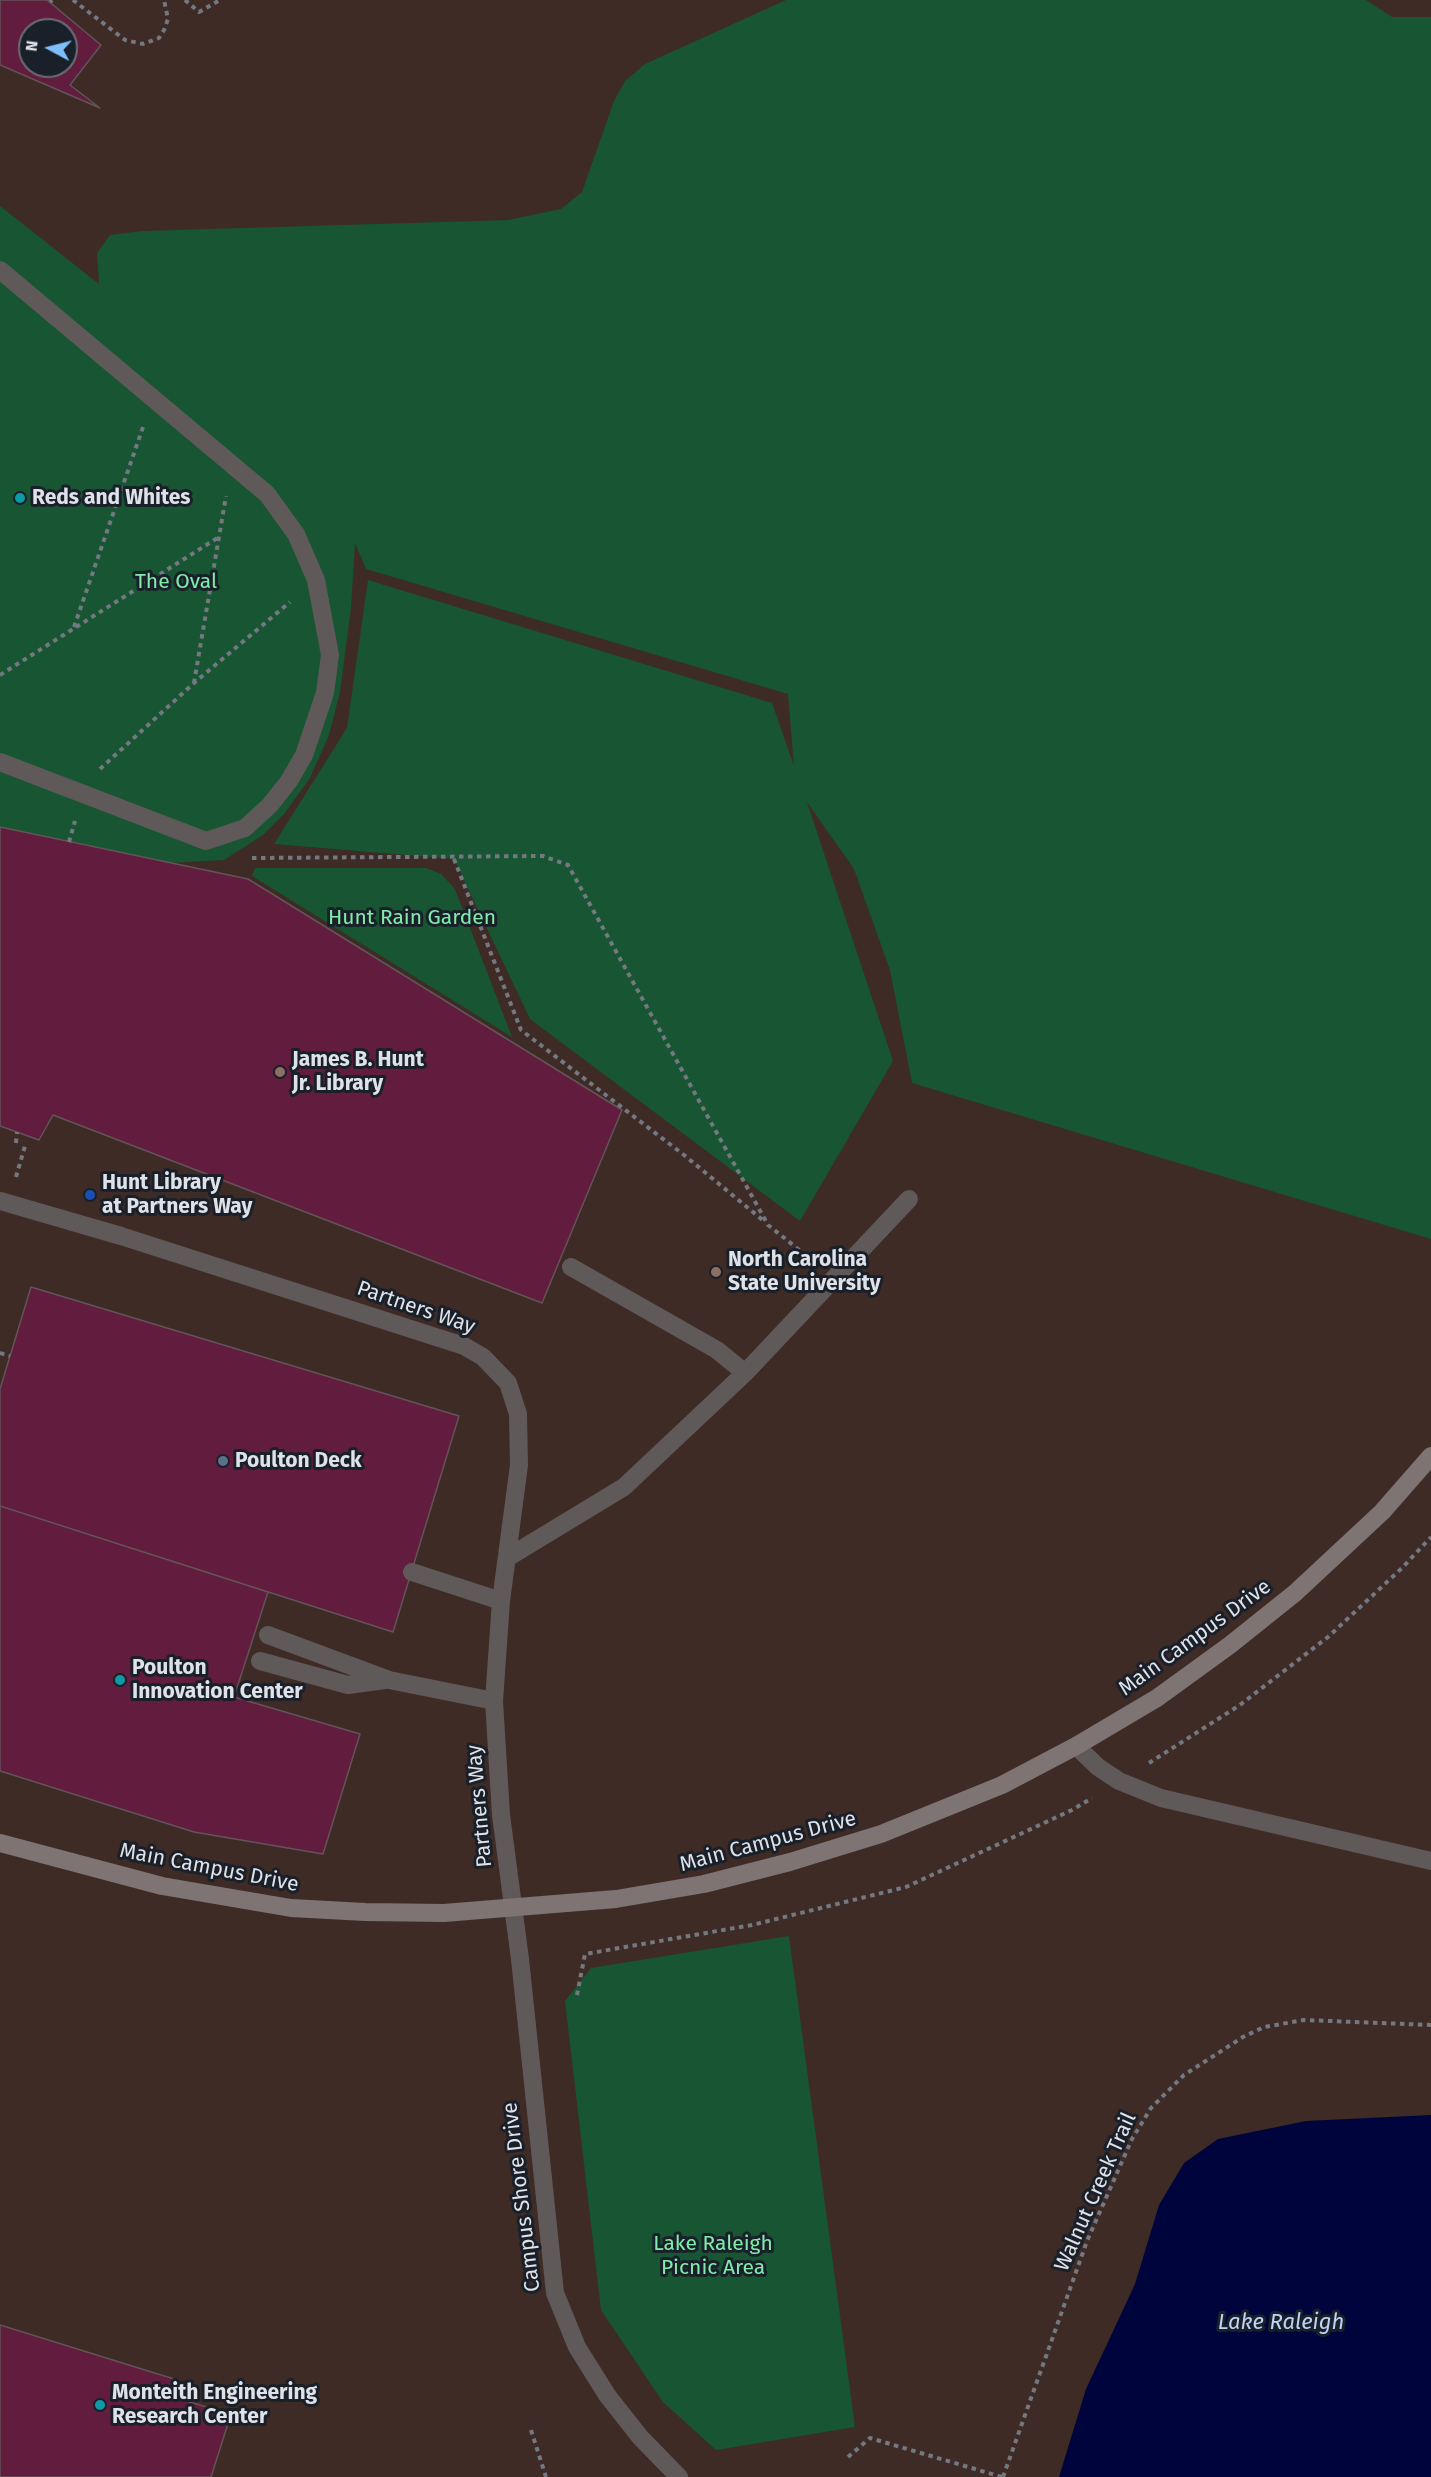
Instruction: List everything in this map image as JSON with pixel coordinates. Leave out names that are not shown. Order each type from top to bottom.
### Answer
[{"type":"street","points":[[0,270],[267,494],[296,534],[316,580],[330,655],[325,693],[304,755],[289,781],[270,805],[244,828],[207,841],[0,762]]},
{"type":"street","points":[[507,1558],[624,1487],[746,1373],[909,1199]]},
{"type":"street","name":"Partners Way","points":[[0,1200],[464,1346],[483,1357],[508,1383],[518,1414],[519,1465],[501,1601],[494,1701],[501,1815],[513,1908]]},
{"type":"street","points":[[571,1267],[717,1350],[746,1373]]},
{"type":"street","name":"Main Campus Drive","points":[[0,1843],[162,1886],[291,1908],[444,1913],[657,1893],[790,1862],[926,1817],[1002,1785],[1076,1746],[1156,1698],[1230,1645],[1295,1593],[1382,1512],[1431,1456]]},
{"type":"street","points":[[412,1572],[501,1601]]},
{"type":"street","points":[[268,1635],[389,1680],[494,1701]]},
{"type":"street","points":[[260,1661],[348,1685],[389,1680]]},
{"type":"street","points":[[1076,1746],[1098,1767],[1119,1781],[1161,1798],[1431,1861]]},
{"type":"street","name":"Campus Shore Drive","points":[[513,1908],[547,2239],[559,2309],[577,2347],[613,2403],[640,2437],[679,2477]]},
{"type":"path","points":[[73,0],[133,44],[152,42],[159,38],[168,19],[164,0]]},
{"type":"path","points":[[185,0],[199,12],[220,0]]},
{"type":"path","points":[[74,628],[153,398]]},
{"type":"path","points":[[194,683],[231,463]]},
{"type":"path","points":[[0,675],[219,537]]},
{"type":"path","points":[[69,842],[83,795],[103,765],[194,683],[316,580]]},
{"type":"path","points":[[207,841],[257,860],[543,856],[568,865],[768,1224]]},
{"type":"path","points":[[454,859],[521,1030],[684,1155],[803,1253]]},
{"type":"path","points":[[16,1143],[17,1132]]},
{"type":"path","points":[[15,1182],[25,1146]]},
{"type":"path","points":[[0,1353],[10,1356]]},
{"type":"path","points":[[1148,1764],[1240,1705],[1328,1637],[1431,1538]]},
{"type":"path","points":[[577,1995],[585,1954],[752,1925],[906,1887],[1072,1810]]},
{"type":"path","name":"Walnut Creek Trail","points":[[1002,2477],[1087,2241],[1132,2139],[1151,2108],[1184,2074],[1243,2037],[1264,2027],[1304,2020],[1431,2025]]},
{"type":"path","points":[[531,2430],[546,2477]]},
{"type":"path","points":[[848,2457],[870,2438],[1002,2477]]},
{"type":"shaded area","name":"North Carolina State University","points":[[0,0],[1431,0],[1431,2477],[0,2477]]},
{"type":"green space","name":"The Oval","points":[[786,0],[1366,0],[1392,17],[1431,17],[1431,1239],[912,1083],[890,970],[854,869],[807,802],[893,1061],[800,1221],[530,1019],[454,859],[274,844],[347,728],[368,580],[772,703],[794,766],[788,694],[366,569],[355,543],[351,608],[340,692],[329,735],[310,778],[284,814],[263,835],[224,860],[170,863],[0,827],[0,206],[99,284],[97,253],[110,235],[143,231],[508,220],[561,209],[582,192],[614,101],[625,81],[645,64]]},
{"type":"green space","name":"Hunt Rain Garden","points":[[255,868],[426,868],[441,874],[455,889],[512,1037],[252,876]]},
{"type":"green space","name":"Lake Raleigh Picnic Area","points":[[789,1936],[855,2427],[716,2450],[663,2402],[601,2310],[565,2001],[591,1968]]},
{"type":"water","name":"Lake Raleigh","points":[[1431,2115],[1431,2477],[1059,2477],[1086,2389],[1135,2284],[1159,2205],[1184,2163],[1218,2139],[1306,2121]]},
{"type":"building","points":[[0,0],[47,0],[69,18],[18,18],[18,73],[0,65]]},
{"type":"building","points":[[78,26],[101,45],[78,75]]},
{"type":"building","points":[[30,78],[75,78],[70,85],[100,108]]},
{"type":"building","name":"James B. Hunt Jr. Library","points":[[0,827],[248,879],[622,1110],[542,1303],[53,1115],[39,1140],[0,1126]]},
{"type":"building","name":"Poulton Deck","points":[[31,1287],[459,1416],[393,1632],[0,1506],[0,1389]]},
{"type":"building","name":"Poulton Innovation Center","points":[[0,1506],[268,1592],[234,1697],[360,1734],[323,1854],[194,1832],[0,1771]]},
{"type":"building","name":"Monteith Engineering Research Center","points":[[0,2325],[174,2379],[169,2396],[231,2414],[211,2477],[0,2477]]},
{"type":"place","name":"Reds and Whites","points":[[20,498]]},
{"type":"place","name":"James B. Hunt Jr. Library","points":[[280,1072]]},
{"type":"place","name":"Hunt Library at Partners Way","points":[[90,1195]]},
{"type":"place","name":"North Carolina State University","points":[[716,1272]]},
{"type":"place","name":"Poulton Deck","points":[[223,1461]]},
{"type":"place","name":"Poulton Innovation Center","points":[[120,1680]]},
{"type":"place","name":"Monteith Engineering Research Center","points":[[100,2405]]}]
